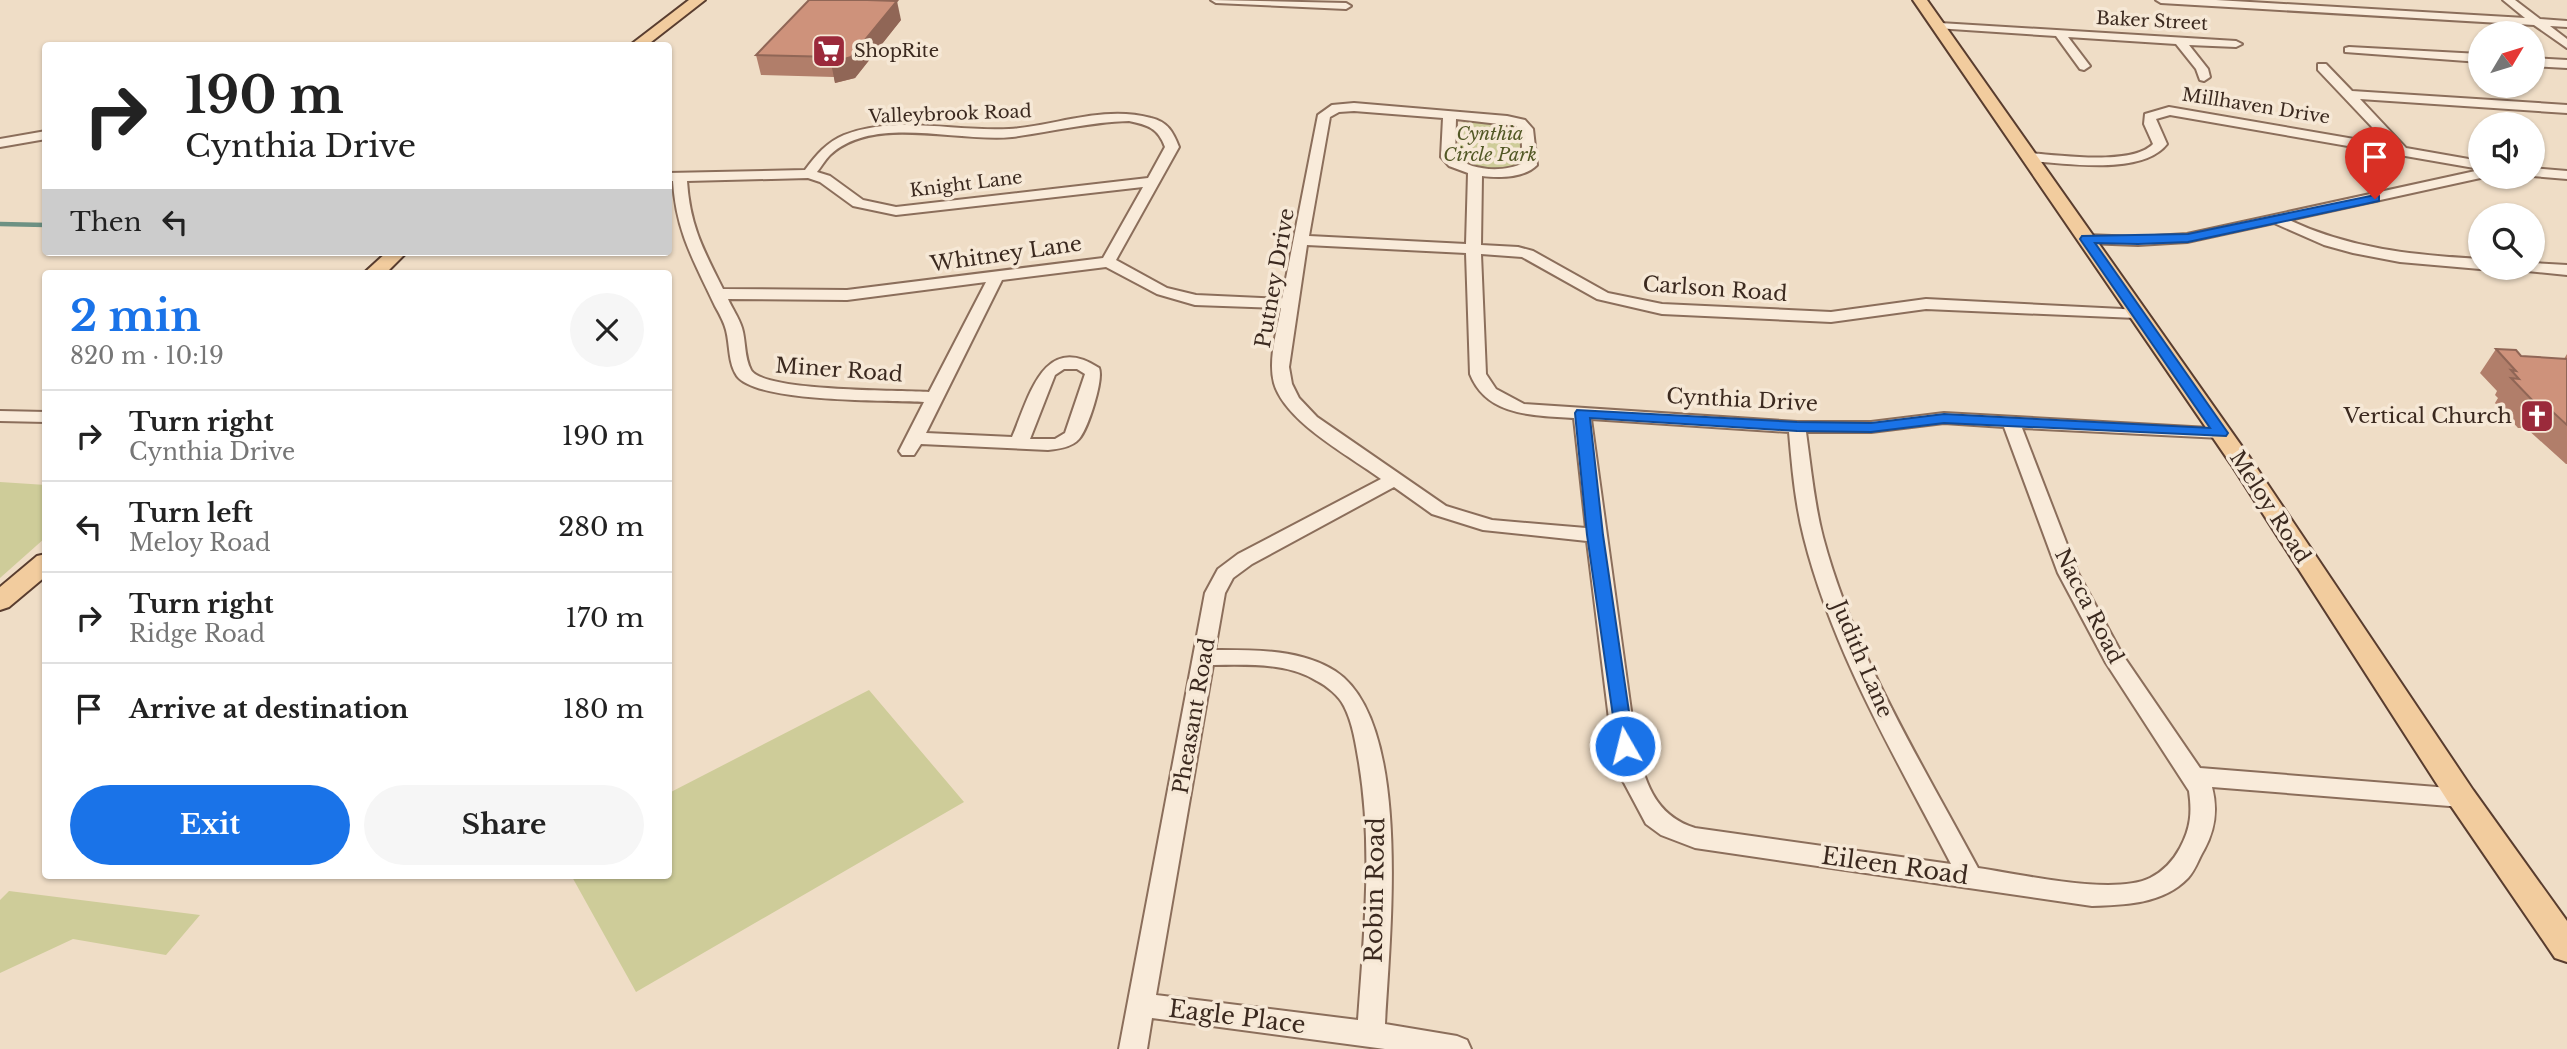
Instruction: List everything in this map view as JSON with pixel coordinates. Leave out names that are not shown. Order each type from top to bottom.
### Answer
[{"type":"main road","points":[[641,42],[698,0]]},
{"type":"main road","name":"Meloy Road","points":[[1920,0],[2221,433],[2462,798],[2567,948]]},
{"type":"main road","points":[[377,270],[393,256]]},
{"type":"main road","points":[[0,601],[42,565]]},
{"type":"street","points":[[1216,0],[1346,6]]},
{"type":"street","points":[[2161,0],[2262,3],[2523,21]]},
{"type":"street","points":[[2508,0],[2537,21]]},
{"type":"street","points":[[2545,22],[2567,24]]},
{"type":"street","name":"Baker Street","points":[[1940,26],[2236,44]]},
{"type":"street","points":[[2545,28],[2567,45]]},
{"type":"street","points":[[2060,33],[2084,66]]},
{"type":"street","points":[[2180,41],[2202,69],[2204,77]]},
{"type":"street","points":[[2349,50],[2468,57]]},
{"type":"street","points":[[2545,63],[2567,64]]},
{"type":"street","points":[[2322,67],[2401,150]]},
{"type":"street","points":[[2349,95],[2567,109]]},
{"type":"street","name":"Putney Drive","points":[[1450,115],[1354,107],[1327,112],[1290,304],[1281,377],[1291,400],[1311,421],[1430,505],[1461,518],[1511,529],[1595,535]]},
{"type":"street","name":"Millhaven Drive","points":[[2029,157],[2119,160],[2142,157],[2155,151],[2160,144],[2150,124],[2150,117],[2169,111],[2468,163]]},
{"type":"street","points":[[1450,115],[1513,121],[1527,129],[1531,159],[1528,166],[1511,171],[1475,170],[1458,166],[1449,159],[1450,115]]},
{"type":"street","name":"Valleybrook Road","points":[[809,174],[817,159],[828,148],[841,140],[870,132],[899,129],[1011,133],[1112,117],[1154,124],[1172,139],[1172,147],[1108,262]]},
{"type":"street","points":[[0,143],[42,136]]},
{"type":"street","name":"Cynthia Drive","points":[[1475,170],[1473,248],[1478,374],[1483,386],[1512,406],[1797,427],[1871,427],[1944,418],[2221,433]]},
{"type":"street","points":[[2545,173],[2567,175]]},
{"type":"street","name":"Knight Lane","points":[[674,177],[809,174],[825,179],[858,203],[896,211],[1151,182]]},
{"type":"street","name":"Miner Road","points":[[674,177],[688,233],[734,328],[739,361],[744,374],[761,385],[787,391],[935,397]]},
{"type":"street","points":[[2086,239],[2138,241],[2188,238],[2468,177]]},
{"type":"street","points":[[2278,220],[2320,241],[2360,253],[2468,263]]},
{"type":"street","name":"Carlson Road","points":[[1303,240],[1473,248],[1530,254],[1594,292],[1618,301],[1651,308],[1831,317],[1926,304],[2136,313]]},
{"type":"street","name":"Whitney Lane","points":[[719,294],[847,295],[1108,262],[1162,292],[1195,300],[1290,304]]},
{"type":"street","points":[[2545,269],[2567,270]]},
{"type":"street","points":[[996,277],[911,445],[1056,444],[1070,439],[1093,380],[1093,372],[1088,366],[1070,363],[1053,368],[1048,373],[1019,443]]},
{"type":"street","name":"Eileen Road","points":[[1582,413],[1595,535],[1625,746],[1640,794],[1656,819],[1673,830],[1695,838],[2092,895],[2132,894],[2158,886],[2180,870],[2199,836],[2203,800],[2195,778]]},
{"type":"street","points":[[0,416],[42,417]]},
{"type":"street","name":"Nacca Road","points":[[2011,421],[2068,573],[2114,658],[2195,778]]},
{"type":"street","name":"Judith Lane","points":[[1797,427],[1804,483],[1818,552],[1870,685],[1970,877]]},
{"type":"street","name":"Pheasant Road","points":[[1133,1049],[1215,593],[1225,575],[1245,559],[1394,480]]},
{"type":"street","name":"Robin Road","points":[[1204,657],[1291,662],[1324,675],[1338,685],[1357,709],[1373,775],[1380,835],[1371,1034]]},
{"type":"street","points":[[2195,778],[2462,798]]},
{"type":"street","name":"Eagle Place","points":[[1142,1005],[1371,1034],[1457,1049]]},
{"type":"green space","name":"Cynthia Circle Park","points":[[1473,120],[1517,127],[1520,132],[1522,163],[1507,168],[1489,169],[1458,160],[1458,127]]},
{"type":"green space","points":[[0,482],[42,485],[42,541],[0,578]]},
{"type":"green space","points":[[869,690],[964,802],[636,992],[573,879],[672,879],[672,791]]},
{"type":"green space","points":[[9,891],[200,915],[166,955],[73,939],[0,973],[0,900]]},
{"type":"building","points":[[809,0],[897,1],[851,57],[831,63],[835,57],[756,55]]},
{"type":"building","points":[[2496,349],[2516,350],[2521,356],[2567,359],[2567,425],[2543,403],[2535,403],[2511,378],[2519,379],[2511,370],[2516,371]]},
{"type":"waterway","points":[[0,224],[42,225]]},
{"type":"place","name":"ShopRite","points":[[829,51]]},
{"type":"place","name":"Vertical Church","points":[[2537,416]]},
{"type":"route","points":[[1625,746],[1595,535],[1582,413],[1797,427],[1871,427],[1944,418],[2221,433],[2086,239],[2138,241],[2188,238],[2375,199]]}]
